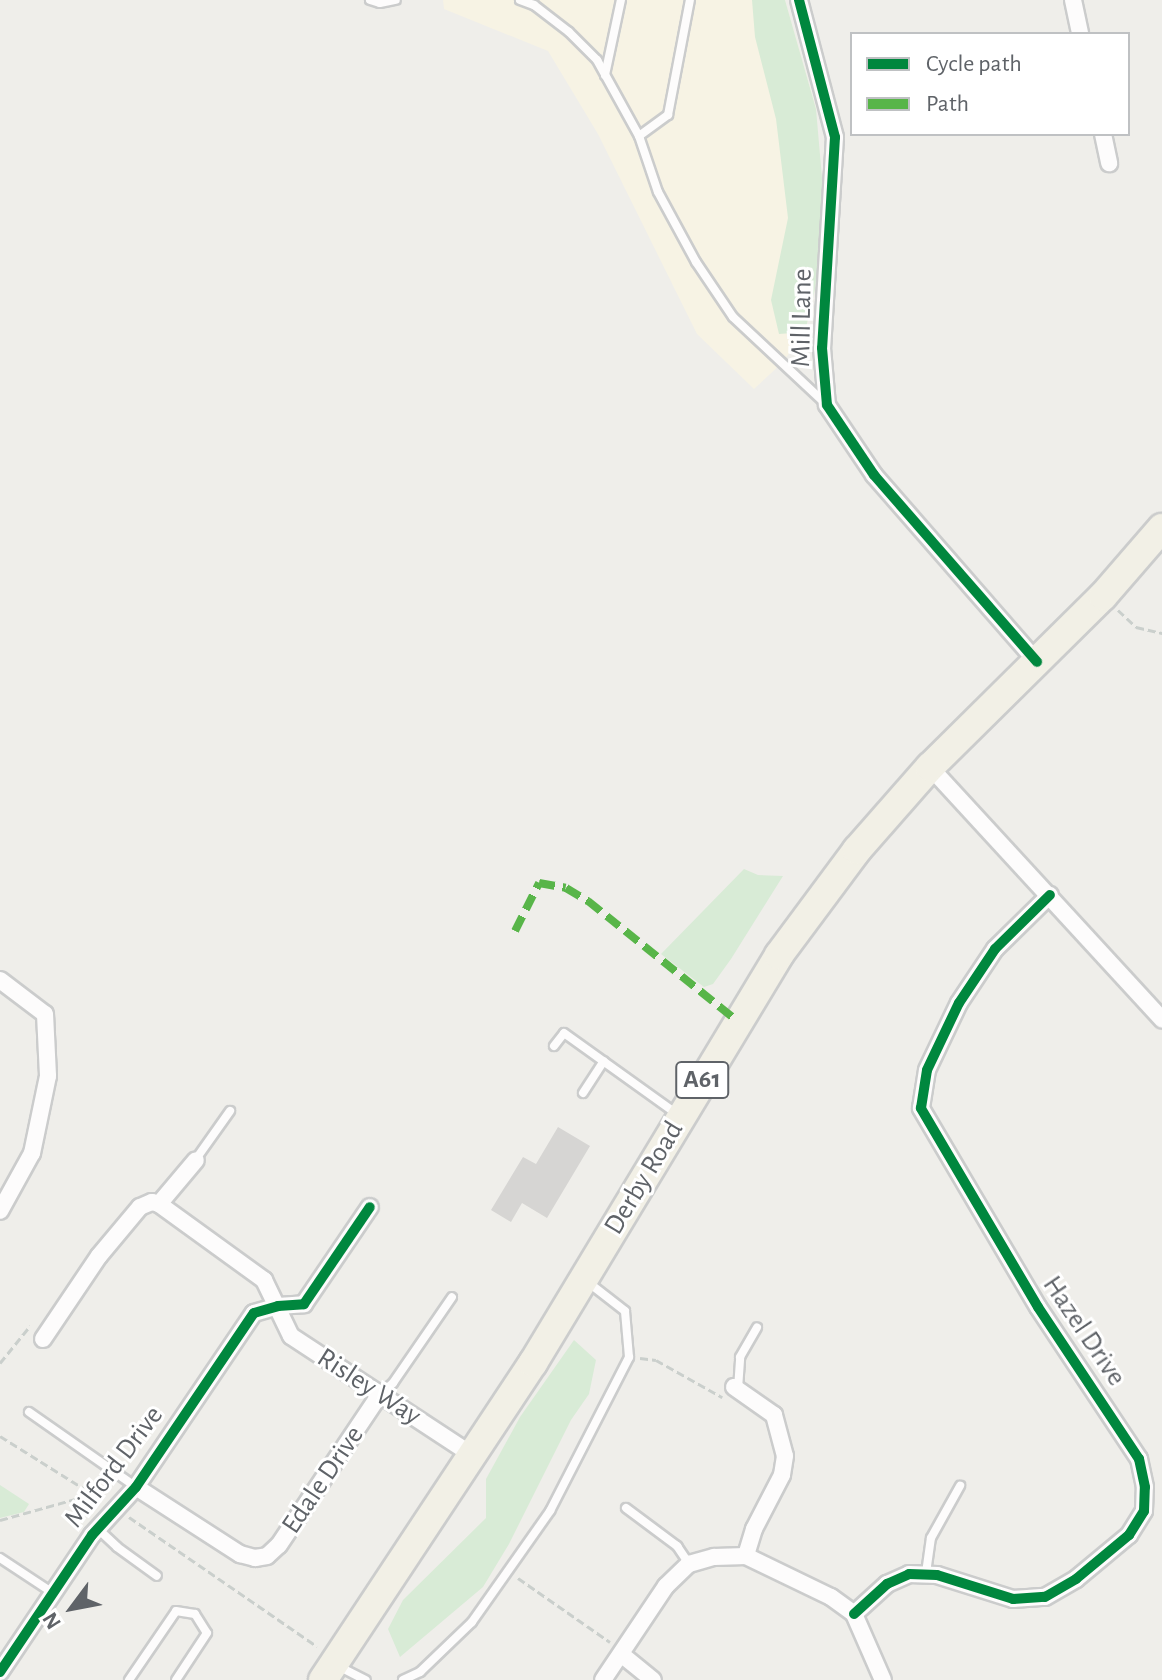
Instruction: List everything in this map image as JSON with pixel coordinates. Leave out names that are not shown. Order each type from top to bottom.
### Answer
[{"type":"highway","name":"Derby Road","points":[[331,1668],[474,1456],[779,955],[857,850],[930,767],[1103,596],[1162,528]]},
{"type":"street","name":"Mill Lane","points":[[799,0],[835,137],[822,348],[827,405],[874,475],[1037,662]]},
{"type":"street","points":[[1073,0],[1080,32]]},
{"type":"street","points":[[1103,136],[1109,163]]},
{"type":"street","points":[[930,767],[1162,1019]]},
{"type":"street","name":"Hazel Drive","points":[[926,1573],[1013,1599],[1045,1597],[1076,1579],[1129,1535],[1144,1511],[1145,1487],[1139,1459],[1038,1307],[921,1108],[927,1070],[959,1003],[995,949],[1050,895]]},
{"type":"street","points":[[0,980],[45,1014],[48,1076],[32,1153],[2,1203]]},
{"type":"street","points":[[43,1339],[99,1256],[140,1207],[152,1202],[159,1204],[196,1160]]},
{"type":"street","name":"Risley Way","points":[[159,1204],[264,1280],[291,1336],[474,1456]]},
{"type":"street","name":"Milford Drive","points":[[0,1672],[98,1528],[136,1487],[254,1313],[278,1306],[304,1304],[370,1207]]},
{"type":"street","points":[[736,1389],[774,1415],[785,1456],[782,1475],[754,1529],[746,1556]]},
{"type":"street","name":"Edale Drive","points":[[136,1487],[240,1554],[255,1558],[267,1556],[279,1545],[380,1394]]},
{"type":"street","points":[[603,1680],[666,1586],[689,1564],[714,1557],[746,1556],[831,1597],[854,1614],[883,1680]]},
{"type":"street","points":[[854,1614],[887,1584],[909,1574],[926,1573]]},
{"type":"street","points":[[622,1652],[653,1680]]},
{"type":"lane","points":[[370,0],[380,3],[396,0]]},
{"type":"lane","points":[[520,0],[534,5],[569,32],[597,60],[639,136],[658,192],[696,262],[733,317],[827,405]]},
{"type":"lane","points":[[605,75],[621,0]]},
{"type":"lane","points":[[639,136],[668,115],[690,0]]},
{"type":"lane","points":[[554,1046],[564,1033],[681,1117]]},
{"type":"lane","points":[[583,1093],[604,1061]]},
{"type":"lane","points":[[196,1160],[230,1111]]},
{"type":"lane","points":[[403,1680],[420,1672],[472,1622],[550,1511],[629,1357],[625,1311],[583,1279]]},
{"type":"lane","points":[[380,1394],[393,1383],[452,1297]]},
{"type":"lane","points":[[736,1389],[740,1357],[757,1327]]},
{"type":"lane","points":[[29,1412],[136,1487]]},
{"type":"lane","points":[[926,1573],[931,1538],[960,1486]]},
{"type":"lane","points":[[626,1508],[677,1546],[689,1564]]},
{"type":"lane","points":[[98,1528],[117,1547],[157,1576]]},
{"type":"lane","points":[[0,1558],[53,1593]]},
{"type":"lane","points":[[129,1680],[176,1611],[195,1614],[207,1633],[176,1680]]},
{"type":"lane","points":[[331,1668],[366,1680]]},
{"type":"path","points":[[1103,596],[1136,627],[1162,633]]},
{"type":"path","points":[[629,1357],[656,1360],[721,1397],[736,1389]]},
{"type":"path","points":[[0,1436],[116,1508],[331,1668]]},
{"type":"path","points":[[0,1520],[93,1494]]},
{"type":"path","points":[[508,1571],[622,1652]]},
{"type":"shaded area","points":[[443,0],[785,0],[816,109],[815,289],[805,332],[782,363],[754,389],[697,334],[598,134],[548,51],[444,9]]},
{"type":"green space","points":[[752,0],[785,0],[816,109],[825,212],[815,289],[805,332],[779,334],[771,300],[788,218],[776,119],[755,37]]},
{"type":"green space","points":[[744,869],[758,875],[783,876],[731,959],[713,984],[704,987],[661,954]]},
{"type":"green space","points":[[574,1340],[596,1360],[589,1394],[571,1420],[509,1544],[483,1587],[400,1657],[388,1629],[403,1600],[486,1518],[486,1479],[520,1417]]},
{"type":"green space","points":[[0,1485],[29,1504],[24,1512],[0,1518]]},
{"type":"building","points":[[558,1127],[590,1146],[547,1218],[522,1203],[511,1222],[491,1210],[523,1157],[536,1164]]},
{"type":"marked path","points":[[515,931],[539,883],[566,888],[588,901],[737,1021]]},
{"type":"cycle path","points":[[799,0],[835,137],[822,348],[827,405],[874,475],[1037,662]]},
{"type":"cycle path","points":[[854,1614],[887,1584],[909,1574],[937,1575],[1013,1599],[1045,1597],[1076,1579],[1129,1535],[1144,1511],[1145,1487],[1139,1459],[1038,1307],[921,1108],[927,1070],[959,1003],[995,949],[1050,895]]},
{"type":"cycle path","points":[[0,1672],[92,1535],[136,1487],[254,1313],[278,1306],[304,1304],[370,1207]]}]
